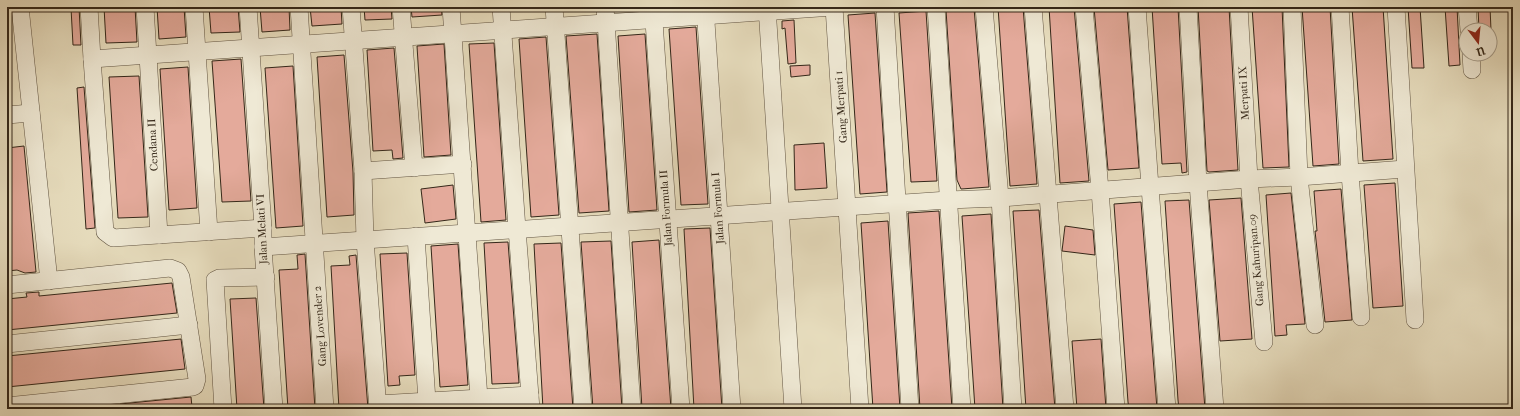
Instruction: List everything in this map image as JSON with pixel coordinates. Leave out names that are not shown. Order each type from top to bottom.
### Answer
[{"type":"street","points":[[20,7],[49,281]]},
{"type":"street","points":[[89,7],[105,232],[113,238],[263,228]]},
{"type":"street","name":"Cendana II","points":[[145,7],[159,235]]},
{"type":"street","points":[[194,7],[208,232]]},
{"type":"street","name":"Jalan Melati VI","points":[[248,7],[274,409]]},
{"type":"street","name":"Gang Lovender 2","points":[[299,7],[325,409]]},
{"type":"street","points":[[351,7],[378,407],[427,401],[479,398],[531,402],[501,7]]},
{"type":"street","points":[[401,7],[414,168]]},
{"type":"street","points":[[451,7],[479,398]]},
{"type":"street","points":[[554,7],[583,409]]},
{"type":"street","points":[[92,59],[556,27],[606,15],[834,7]]},
{"type":"street","name":"Gang Merpati 1","points":[[834,7],[860,409]]},
{"type":"street","points":[[885,7],[910,409]]},
{"type":"street","points":[[936,7],[962,409]]},
{"type":"street","points":[[984,7],[1000,198],[1013,409]]},
{"type":"street","points":[[1033,7],[1065,409]]},
{"type":"street","points":[[1084,7],[1100,190],[1116,409]]},
{"type":"street","points":[[1137,7],[1168,409]]},
{"type":"street","points":[[1188,7],[1198,183],[1215,409]]},
{"type":"street","name":"Merpati IX","points":[[1239,7],[1249,179]]},
{"type":"street","points":[[1292,7],[1299,177],[1315,325]]},
{"type":"street","points":[[1340,7],[1350,173],[1361,317]]},
{"type":"street","points":[[1396,7],[1415,320]]},
{"type":"street","points":[[1467,7],[1468,22]]},
{"type":"street","points":[[767,9],[793,409]]},
{"type":"street","name":"Jalan Formula I","points":[[705,11],[732,409]]},
{"type":"street","name":"Jalan Formula II","points":[[654,13],[681,409]]},
{"type":"street","points":[[606,15],[618,222],[632,409]]},
{"type":"street","points":[[7,115],[31,113]]},
{"type":"street","points":[[363,171],[463,164]]},
{"type":"street","points":[[263,247],[780,211],[1000,198],[1049,193],[1405,169]]},
{"type":"street","name":"Gang Kahuripan.09","points":[[1249,179],[1264,342]]},
{"type":"street","points":[[416,236],[427,401]]},
{"type":"street","points":[[7,285],[174,269],[178,271],[181,277],[197,379],[196,386],[193,387],[60,405],[7,406]]},
{"type":"street","points":[[223,409],[215,280],[219,278],[266,277]]},
{"type":"street","points":[[7,344],[188,325]]},
{"type":"building","points":[[79,7],[81,45],[73,45],[71,8]]},
{"type":"building","points":[[104,7],[135,7],[137,42],[106,43]]},
{"type":"building","points":[[157,7],[184,7],[186,37],[159,39]]},
{"type":"building","points":[[209,7],[238,7],[240,32],[211,33]]},
{"type":"building","points":[[260,7],[289,7],[290,30],[262,32]]},
{"type":"building","points":[[310,7],[341,7],[342,24],[312,26]]},
{"type":"building","points":[[364,7],[391,7],[392,19],[365,20]]},
{"type":"building","points":[[411,7],[441,7],[442,15],[412,17]]},
{"type":"building","points":[[998,7],[1023,7],[1037,184],[1010,186]]},
{"type":"building","points":[[1049,7],[1074,7],[1089,181],[1060,183]]},
{"type":"building","points":[[1094,7],[1127,7],[1139,168],[1108,170]]},
{"type":"building","points":[[1152,7],[1178,7],[1187,172],[1182,173],[1181,163],[1162,164]]},
{"type":"building","points":[[1198,7],[1229,7],[1238,170],[1207,171]]},
{"type":"building","points":[[1252,7],[1282,7],[1289,167],[1263,168]]},
{"type":"building","points":[[1302,7],[1330,7],[1339,164],[1313,166]]},
{"type":"building","points":[[1352,7],[1383,7],[1393,159],[1363,161]]},
{"type":"building","points":[[1408,7],[1420,7],[1424,68],[1412,68]]},
{"type":"building","points":[[1445,7],[1457,7],[1458,62],[1460,62],[1460,65],[1449,66]]},
{"type":"building","points":[[1478,7],[1490,7],[1491,22],[1479,22]]},
{"type":"building","points":[[974,8],[989,187],[961,189],[957,180],[946,10]]},
{"type":"building","points":[[926,11],[937,181],[911,182],[899,13]]},
{"type":"building","points":[[875,13],[887,192],[860,194],[848,15]]},
{"type":"building","points":[[794,20],[796,63],[788,64],[785,28],[782,29],[782,21]]},
{"type":"building","points":[[696,27],[708,204],[681,205],[669,29]]},
{"type":"building","points":[[597,34],[609,211],[579,213],[566,36]]},
{"type":"building","points":[[645,34],[657,210],[629,212],[618,36]]},
{"type":"building","points":[[546,37],[559,215],[531,217],[519,39]]},
{"type":"building","points":[[494,43],[506,220],[481,222],[469,44]]},
{"type":"building","points":[[444,44],[451,155],[424,157],[417,46]]},
{"type":"building","points":[[394,48],[403,158],[393,159],[392,150],[373,151],[367,50]]},
{"type":"building","points":[[344,55],[353,172],[354,215],[327,217],[317,57]]},
{"type":"building","points":[[241,59],[251,201],[222,202],[212,61]]},
{"type":"building","points":[[810,65],[810,75],[791,77],[790,66]]},
{"type":"building","points":[[293,66],[303,226],[276,228],[265,68]]},
{"type":"building","points":[[188,67],[197,208],[169,210],[160,69]]},
{"type":"building","points":[[139,76],[148,217],[118,218],[109,77]]},
{"type":"building","points":[[84,87],[95,228],[86,229],[77,88]]},
{"type":"building","points":[[824,143],[827,188],[795,190],[794,145]]},
{"type":"building","points":[[24,146],[36,272],[25,273],[17,270],[7,271],[7,148]]},
{"type":"building","points":[[1395,183],[1403,306],[1373,308],[1364,185]]},
{"type":"building","points":[[453,185],[456,219],[425,223],[421,189]]},
{"type":"building","points":[[1341,189],[1352,320],[1325,322],[1315,231],[1317,231],[1314,191]]},
{"type":"building","points":[[1291,193],[1305,324],[1286,325],[1287,335],[1275,336],[1266,195]]},
{"type":"building","points":[[1241,198],[1252,339],[1220,341],[1209,200]]},
{"type":"building","points":[[1189,200],[1205,409],[1179,409],[1178,400],[1165,201]]},
{"type":"building","points":[[1141,202],[1157,409],[1129,409],[1128,402],[1114,204]]},
{"type":"building","points":[[1039,210],[1055,409],[1026,409],[1013,211]]},
{"type":"building","points":[[939,211],[952,409],[920,409],[908,213]]},
{"type":"building","points":[[991,214],[1003,409],[975,409],[962,216]]},
{"type":"building","points":[[888,221],[900,409],[873,409],[861,223]]},
{"type":"building","points":[[1065,226],[1093,230],[1095,255],[1062,251]]},
{"type":"building","points":[[710,228],[722,409],[694,409],[684,229]]},
{"type":"building","points":[[659,240],[671,409],[642,409],[632,242]]},
{"type":"building","points":[[611,241],[622,409],[593,409],[581,242]]},
{"type":"building","points":[[508,242],[519,383],[492,384],[484,243]]},
{"type":"building","points":[[561,243],[573,409],[543,409],[534,244]]},
{"type":"building","points":[[458,244],[468,385],[440,387],[431,246]]},
{"type":"building","points":[[407,253],[415,375],[399,376],[400,385],[388,386],[380,254]]},
{"type":"building","points":[[305,254],[315,409],[288,409],[279,270],[298,269],[297,255]]},
{"type":"building","points":[[356,255],[368,409],[339,409],[331,266],[350,265],[349,256]]},
{"type":"building","points":[[172,283],[177,313],[7,330],[7,299],[27,297],[26,293],[39,292],[39,296]]},
{"type":"building","points":[[256,298],[264,409],[237,409],[230,299]]},
{"type":"building","points":[[181,339],[185,369],[7,387],[7,356]]},
{"type":"building","points":[[1101,339],[1106,409],[1077,409],[1072,341]]},
{"type":"building","points":[[191,397],[192,407],[170,409],[121,409],[120,404]]}]
